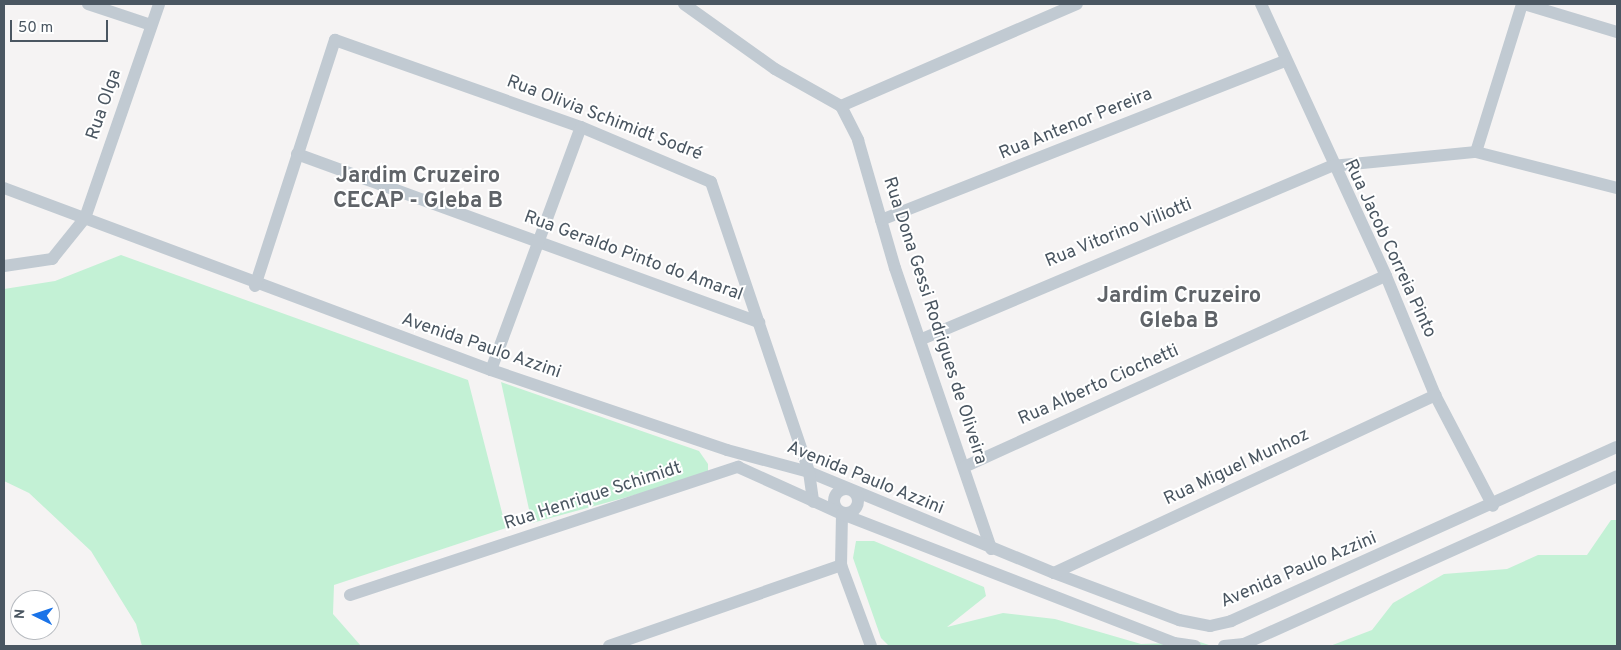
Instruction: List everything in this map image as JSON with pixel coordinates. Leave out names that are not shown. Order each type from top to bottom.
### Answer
[{"type":"street","points":[[88,4],[151,25]]},
{"type":"street","name":"Rua Olga","points":[[4,266],[52,259],[85,218],[159,4]]},
{"type":"street","points":[[684,4],[775,69],[841,106],[1078,4]]},
{"type":"street","name":"Rua Jacob Correia Pinto","points":[[1261,4],[1284,61],[1332,166],[1386,276],[1435,396],[1493,506]]},
{"type":"street","points":[[1476,152],[1523,4],[1617,32]]},
{"type":"street","name":"Rua Olivia Schimidt Sodré","points":[[297,154],[335,40],[581,127],[711,182],[809,472],[813,502]]},
{"type":"street","name":"Rua Antenor Pereira","points":[[881,220],[1284,61]]},
{"type":"street","name":"Rua Dona Gessi Rodrigues de Oliveira","points":[[841,106],[858,140],[881,220],[991,548]]},
{"type":"street","points":[[491,370],[581,127]]},
{"type":"street","name":"Rua Vitorino Viliotti","points":[[922,339],[1332,166],[1476,152],[1617,188]]},
{"type":"street","points":[[255,286],[297,154]]},
{"type":"street","name":"Rua Geraldo Pinto do Amaral","points":[[297,154],[538,240],[759,322]]},
{"type":"street","name":"Avenida Paulo Azzini","points":[[4,188],[85,218],[255,286],[491,370],[728,450],[747,453],[809,472],[1054,573],[1179,620],[1210,626],[1231,621],[1493,506],[1617,447]]},
{"type":"street","name":"Rua Alberto Ciochetti","points":[[964,467],[1386,276]]},
{"type":"street","name":"Rua Miguel Munhoz","points":[[1054,573],[1435,396]]},
{"type":"street","points":[[728,450],[738,467],[813,502],[1174,643],[1195,646]]},
{"type":"street","points":[[738,467],[747,453]]},
{"type":"street","name":"Rua Henrique Schimidt","points":[[350,595],[738,467]]},
{"type":"street","points":[[1224,646],[1244,644],[1617,476]]},
{"type":"street","points":[[842,514],[858,504],[850,488]]},
{"type":"street","points":[[842,514],[841,565],[871,646]]},
{"type":"street","points":[[608,646],[841,565]]},
{"type":"green space","points":[[121,255],[468,380],[506,528],[334,585],[333,614],[361,646],[142,646],[136,624],[91,551],[29,493],[4,481],[4,289],[55,281]]},
{"type":"green space","points":[[501,382],[699,451],[708,464],[708,475],[532,523]]},
{"type":"green space","points":[[1611,520],[1617,520],[1617,646],[1330,646],[1372,630],[1393,603],[1444,574],[1507,569],[1538,555],[1587,555]]},
{"type":"green space","points":[[856,541],[874,541],[984,587],[986,596],[947,627],[1003,613],[1055,619],[1141,644],[1200,642],[1212,646],[889,646],[881,638],[853,558]]},
{"type":"district","name":"Jardim Cruzeiro CECAP - Gleba B","points":[[418,189]]},
{"type":"district","name":"Jardim Cruzeiro Gleba B","points":[[1179,308]]}]
